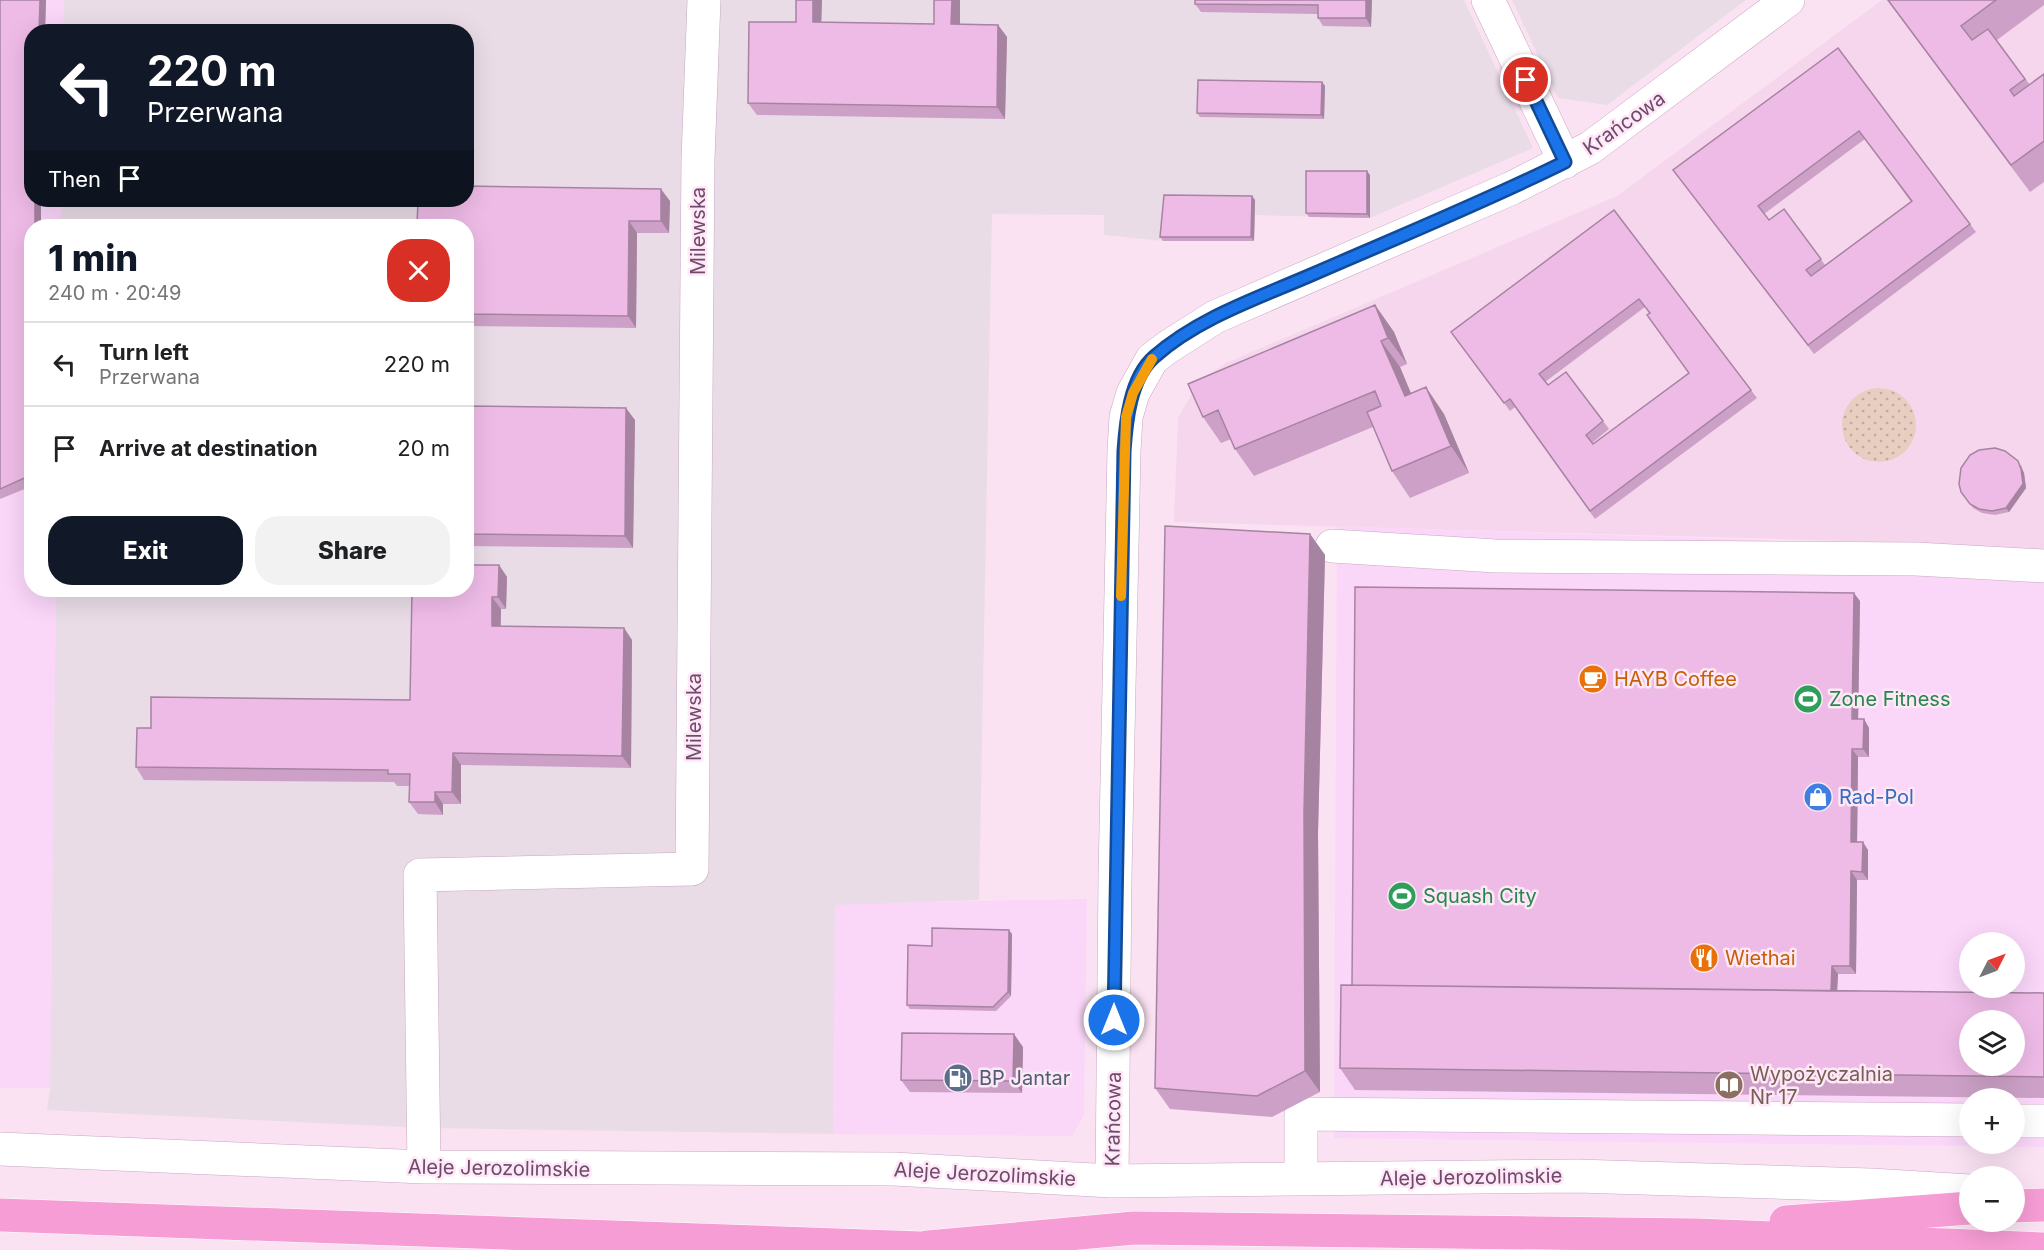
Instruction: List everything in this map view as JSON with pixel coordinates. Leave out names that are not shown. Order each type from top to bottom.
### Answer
[{"type":"main road","points":[[2025,1205],[2044,1204]]},
{"type":"main road","points":[[1697,1235],[1798,1220],[1959,1209]]},
{"type":"main road","points":[[0,1215],[972,1250]]},
{"type":"main road","points":[[928,1247],[1134,1228],[1697,1235],[2044,1249]]},
{"type":"street","name":"Milewska","points":[[424,1167],[420,874],[692,869],[698,159],[704,0]]},
{"type":"street","points":[[1488,0],[1565,162]]},
{"type":"street","name":"Krańcowa","points":[[1112,1181],[1115,866],[1124,451],[1126,417],[1133,393],[1152,358],[1215,316],[1512,188],[1590,148],[1788,0]]},
{"type":"street","points":[[1332,546],[1496,556],[1916,559],[2044,566]]},
{"type":"street","points":[[1301,1178],[1301,1114],[1959,1120]]},
{"type":"street","points":[[2025,1121],[2044,1121]]},
{"type":"street","name":"Aleje Jerozolimskie","points":[[0,1149],[424,1167],[893,1169],[1112,1181],[1577,1176],[1871,1185],[1959,1190]]},
{"type":"street","points":[[2025,1195],[2044,1196]]},
{"type":"shaded area","points":[[0,0],[64,0],[63,24],[24,24],[24,207],[61,207],[61,219],[24,219],[24,597],[56,597],[50,1088],[0,1088]]},
{"type":"shaded area","points":[[64,0],[1464,0],[1533,148],[1370,218],[1255,215],[1254,241],[1163,241],[1104,235],[1104,215],[992,214],[979,900],[835,905],[833,1134],[424,1128],[47,1110],[50,1088],[56,597],[474,597],[474,219],[61,219],[61,207],[474,207],[474,24],[63,24]]},
{"type":"shaded area","points":[[1512,0],[1746,0],[1607,105],[1558,98]]},
{"type":"shaded area","points":[[1882,0],[2044,0],[2044,550],[1888,542],[1174,522],[1178,418],[1198,383],[1206,376],[1226,363],[1617,196]]},
{"type":"shaded area","points":[[1879,388],[1893,391],[1905,399],[1913,411],[1916,425],[1913,439],[1905,451],[1893,459],[1879,462],[1865,459],[1853,451],[1845,439],[1842,425],[1845,411],[1853,399],[1865,391]]},
{"type":"shaded area","points":[[1337,526],[2044,550],[2044,1147],[2025,1147],[2025,1088],[1959,1088],[1959,1146],[1334,1138]]},
{"type":"shaded area","points":[[1087,899],[1084,1115],[1072,1136],[833,1134],[835,904]]},
{"type":"building","points":[[0,0],[40,0],[39,24],[24,24],[24,207],[35,207],[35,219],[24,219],[24,478],[0,489]]},
{"type":"building","points":[[796,0],[813,0],[813,22],[934,24],[934,0],[952,0],[951,24],[998,25],[997,107],[748,103],[749,22],[796,22]]},
{"type":"building","points":[[1195,0],[1366,0],[1366,18],[1318,18],[1318,5],[1195,4]]},
{"type":"building","points":[[1888,0],[1996,0],[1961,26],[1972,40],[1988,29],[2025,79],[2010,90],[2014,96],[2044,74],[2044,141],[2011,165]]},
{"type":"building","points":[[1838,48],[1970,224],[1808,345],[1673,170]],"holes":[[[1859,131],[1912,201],[1811,276],[1806,270],[1821,259],[1784,209],[1769,220],[1758,206]]]},
{"type":"building","points":[[1198,80],[1322,82],[1321,115],[1197,113]]},
{"type":"building","points":[[1306,171],[1367,171],[1367,214],[1306,213]]},
{"type":"building","points":[[474,186],[661,189],[661,221],[629,221],[628,316],[474,314],[474,219],[417,219],[418,207],[474,207]]},
{"type":"building","points":[[1164,195],[1252,196],[1251,237],[1160,237]]},
{"type":"building","points":[[1614,210],[1751,390],[1590,511],[1510,399],[1504,403],[1451,332]],"holes":[[[1639,299],[1650,313],[1647,315],[1689,373],[1593,444],[1586,435],[1603,421],[1566,372],[1548,385],[1539,374]]]},
{"type":"building","points":[[1375,305],[1388,338],[1381,341],[1405,396],[1426,387],[1451,446],[1392,471],[1367,412],[1381,406],[1375,391],[1235,449],[1218,410],[1203,417],[1188,384]]},
{"type":"building","points":[[474,406],[626,408],[625,536],[474,534]]},
{"type":"building","points":[[1995,448],[2005,451],[2018,461],[2023,484],[2006,508],[1992,511],[1979,509],[1970,504],[1961,492],[1959,484],[1961,468],[1970,455],[1979,450]]},
{"type":"building","points":[[1165,526],[1310,534],[1304,812],[1305,1071],[1257,1096],[1155,1088]]},
{"type":"building","points":[[474,565],[499,565],[498,597],[492,597],[492,626],[624,628],[622,756],[453,753],[452,792],[435,792],[435,802],[409,802],[410,774],[388,774],[388,770],[136,767],[137,728],[151,728],[151,697],[410,700],[412,597],[474,597]]},
{"type":"building","points":[[1355,587],[1854,593],[1852,719],[1864,719],[1863,749],[1852,749],[1851,842],[1863,842],[1862,872],[1851,871],[1850,966],[1832,966],[1831,991],[1352,985]]},
{"type":"building","points":[[932,928],[1009,930],[1008,992],[993,1007],[907,1005],[908,945],[932,946]]},
{"type":"building","points":[[1341,985],[1959,992],[1959,998],[2025,998],[2025,993],[2044,993],[2044,1077],[1966,1076],[2025,1076],[2025,1010],[1959,1010],[1959,1076],[1340,1068]]},
{"type":"building","points":[[902,1033],[1014,1034],[1013,1081],[901,1080]]},
{"type":"slow traffic","points":[[1121,596],[1126,417],[1133,393],[1152,359]]},
{"type":"place","name":"HAYB Coffee","points":[[1593,679]]},
{"type":"place","name":"Zone Fitness","points":[[1808,699]]},
{"type":"place","name":"Rad-Pol","points":[[1818,797]]},
{"type":"place","name":"Squash City","points":[[1402,896]]},
{"type":"place","name":"Wiethai","points":[[1704,958]]},
{"type":"place","name":"BP Jantar","points":[[958,1078]]},
{"type":"place","name":"Wypożyczalnia Nr 17","points":[[1729,1085]]},
{"type":"route","points":[[1114,1020],[1124,451],[1126,417],[1133,393],[1152,358],[1215,316],[1512,188],[1565,162],[1526,80]]}]
